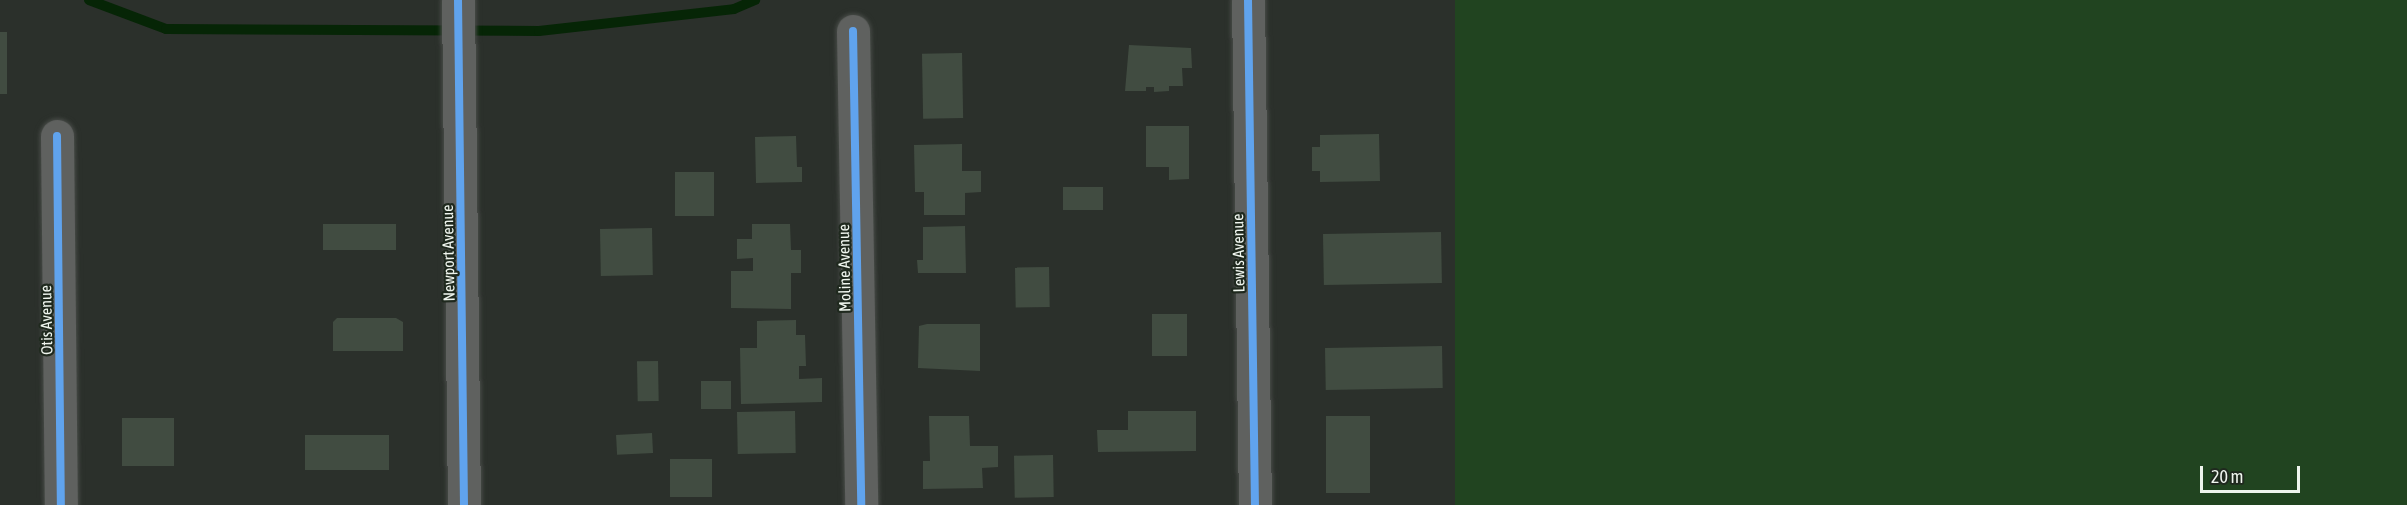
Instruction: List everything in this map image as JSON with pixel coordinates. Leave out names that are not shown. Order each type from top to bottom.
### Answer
[{"type":"street","name":"Newport Avenue","points":[[458,0],[464,505]]},
{"type":"street","name":"Lewis Avenue","points":[[1248,0],[1255,505]]},
{"type":"street","name":"Moline Avenue","points":[[853,31],[861,505]]},
{"type":"street","name":"Otis Avenue","points":[[57,136],[61,505]]},
{"type":"green space","points":[[1455,0],[2407,0],[2407,505],[1455,505]]},
{"type":"building","points":[[0,32],[7,32],[7,94],[0,94]]},
{"type":"building","points":[[1129,45],[1191,48],[1192,68],[1182,68],[1183,86],[1169,86],[1169,91],[1154,92],[1154,87],[1146,87],[1146,91],[1125,91]]},
{"type":"building","points":[[962,53],[963,118],[923,119],[922,54]]},
{"type":"building","points":[[1146,126],[1189,126],[1189,179],[1169,180],[1169,167],[1146,167]]},
{"type":"building","points":[[1379,134],[1380,181],[1320,182],[1320,171],[1312,171],[1312,147],[1320,147],[1320,135]]},
{"type":"building","points":[[796,136],[797,167],[802,167],[802,182],[756,183],[755,137]]},
{"type":"building","points":[[962,144],[962,171],[981,171],[981,192],[965,193],[965,215],[924,215],[924,192],[915,192],[914,145]]},
{"type":"building","points":[[675,172],[714,172],[714,216],[675,216]]},
{"type":"building","points":[[1063,187],[1103,187],[1103,210],[1063,210]]},
{"type":"building","points":[[323,224],[396,224],[396,250],[323,250]]},
{"type":"building","points":[[752,224],[790,224],[791,250],[801,250],[801,273],[791,273],[791,309],[731,308],[731,271],[753,271],[753,258],[737,259],[737,239],[752,239]]},
{"type":"building","points":[[965,226],[966,273],[918,273],[917,260],[923,260],[923,227]]},
{"type":"building","points":[[652,228],[653,275],[601,276],[600,229]]},
{"type":"building","points":[[1441,232],[1442,283],[1324,285],[1323,234]]},
{"type":"building","points":[[1049,267],[1050,307],[1016,308],[1015,268]]},
{"type":"building","points":[[1152,314],[1187,314],[1187,356],[1152,356]]},
{"type":"building","points":[[337,318],[396,318],[403,322],[403,351],[333,351],[333,322]]},
{"type":"building","points":[[796,320],[796,335],[805,335],[806,366],[799,366],[799,379],[822,378],[822,402],[741,404],[740,348],[757,348],[757,321]]},
{"type":"building","points":[[980,324],[980,371],[918,368],[919,326]]},
{"type":"building","points":[[1442,346],[1443,388],[1326,390],[1325,348]]},
{"type":"building","points":[[637,361],[658,361],[659,401],[638,401]]},
{"type":"building","points":[[701,381],[731,381],[731,409],[701,409]]},
{"type":"building","points":[[795,411],[796,453],[738,454],[737,412]]},
{"type":"building","points":[[1128,411],[1196,411],[1196,451],[1098,452],[1097,430],[1128,430]]},
{"type":"building","points":[[929,416],[969,416],[970,446],[998,446],[998,467],[982,468],[983,488],[923,489],[923,461],[930,461]]},
{"type":"building","points":[[1326,416],[1370,416],[1370,493],[1326,493]]},
{"type":"building","points":[[122,418],[174,418],[174,466],[122,466]]},
{"type":"building","points":[[652,433],[653,453],[617,455],[616,435]]},
{"type":"building","points":[[305,435],[389,435],[389,470],[305,470]]},
{"type":"building","points":[[1053,455],[1054,497],[1015,498],[1014,456]]},
{"type":"building","points":[[670,459],[712,459],[712,497],[670,497]]},
{"type":"waterway","points":[[89,0],[166,29],[539,31],[734,9],[755,0]]},
{"type":"cycle path","points":[[458,0],[464,505]]},
{"type":"cycle path","points":[[1248,0],[1255,505]]},
{"type":"cycle path","points":[[853,31],[861,505]]},
{"type":"cycle path","points":[[57,136],[61,505]]}]
